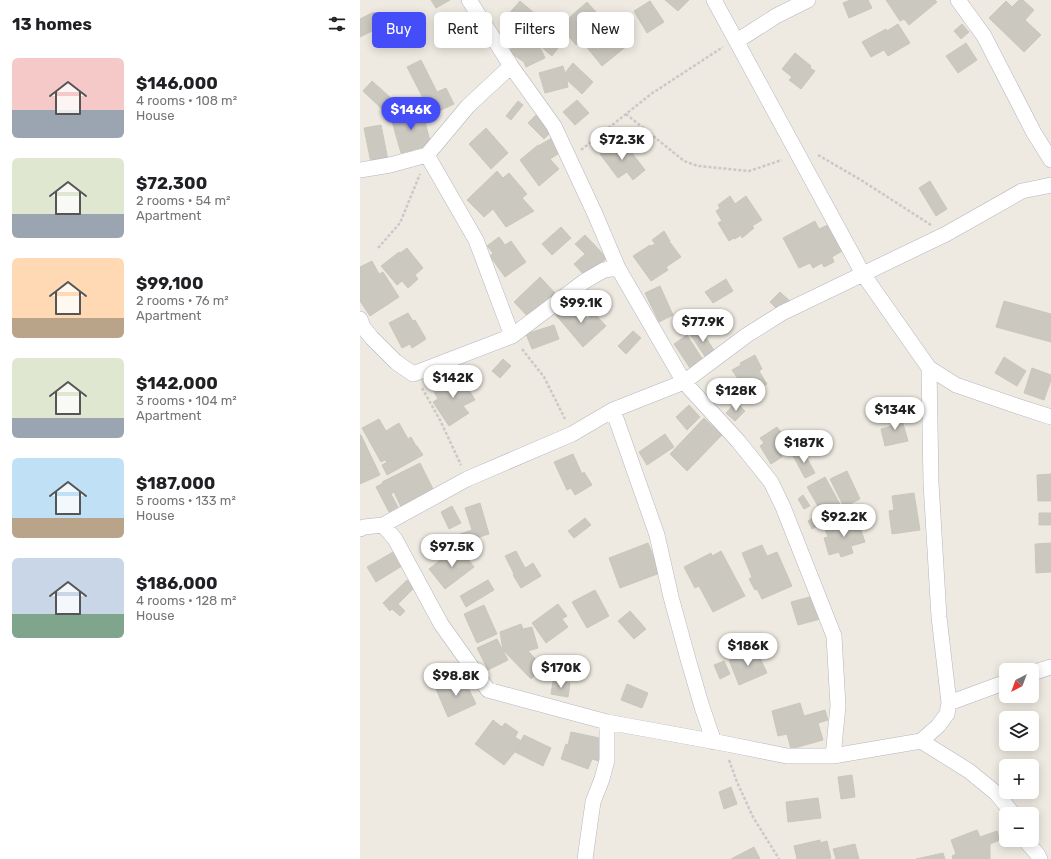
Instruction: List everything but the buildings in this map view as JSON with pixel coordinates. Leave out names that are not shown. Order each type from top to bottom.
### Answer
[{"type":"street","points":[[469,0],[511,66],[554,126],[595,214],[618,268],[684,382],[738,441],[771,482],[786,514],[834,636],[838,706],[833,756]]},
{"type":"street","points":[[714,0],[863,274],[929,368],[956,384],[1051,417]]},
{"type":"street","points":[[737,41],[776,16],[808,0]]},
{"type":"street","points":[[958,0],[984,36],[1034,133],[1051,160]]},
{"type":"street","points":[[360,170],[390,165],[428,155],[468,106],[511,66]]},
{"type":"street","points":[[428,155],[476,240],[512,336]]},
{"type":"street","points":[[360,529],[364,527],[383,525],[467,479],[572,434],[613,410],[684,382],[747,335],[782,313],[946,234],[1022,191],[1051,185]]},
{"type":"street","points":[[360,319],[363,327],[372,338],[396,362],[413,374],[512,336],[585,281],[604,270],[618,268]]},
{"type":"street","points":[[383,525],[396,539],[441,624],[488,690],[606,722],[787,756],[833,756],[921,741],[938,726],[947,714],[948,703],[939,617],[931,483],[929,368]]},
{"type":"street","points":[[613,410],[657,535],[671,597],[702,707],[718,742]]},
{"type":"street","points":[[1039,671],[1051,667]]},
{"type":"street","points":[[948,703],[999,685]]},
{"type":"street","points":[[585,859],[593,802],[602,779],[607,760],[606,722]]},
{"type":"street","points":[[921,741],[969,771],[996,793],[1007,807]]},
{"type":"street","points":[[1031,847],[1040,859]]},
{"type":"path","points":[[570,159],[651,94],[723,47],[737,41]]},
{"type":"path","points":[[626,114],[684,161],[698,166],[749,170],[798,155]]},
{"type":"path","points":[[816,154],[861,180],[946,234]]},
{"type":"path","points":[[378,248],[400,223],[428,155]]},
{"type":"path","points":[[512,336],[544,376],[572,434]]},
{"type":"path","points":[[413,374],[440,420],[467,479]]},
{"type":"path","points":[[718,742],[753,817],[780,859]]}]
